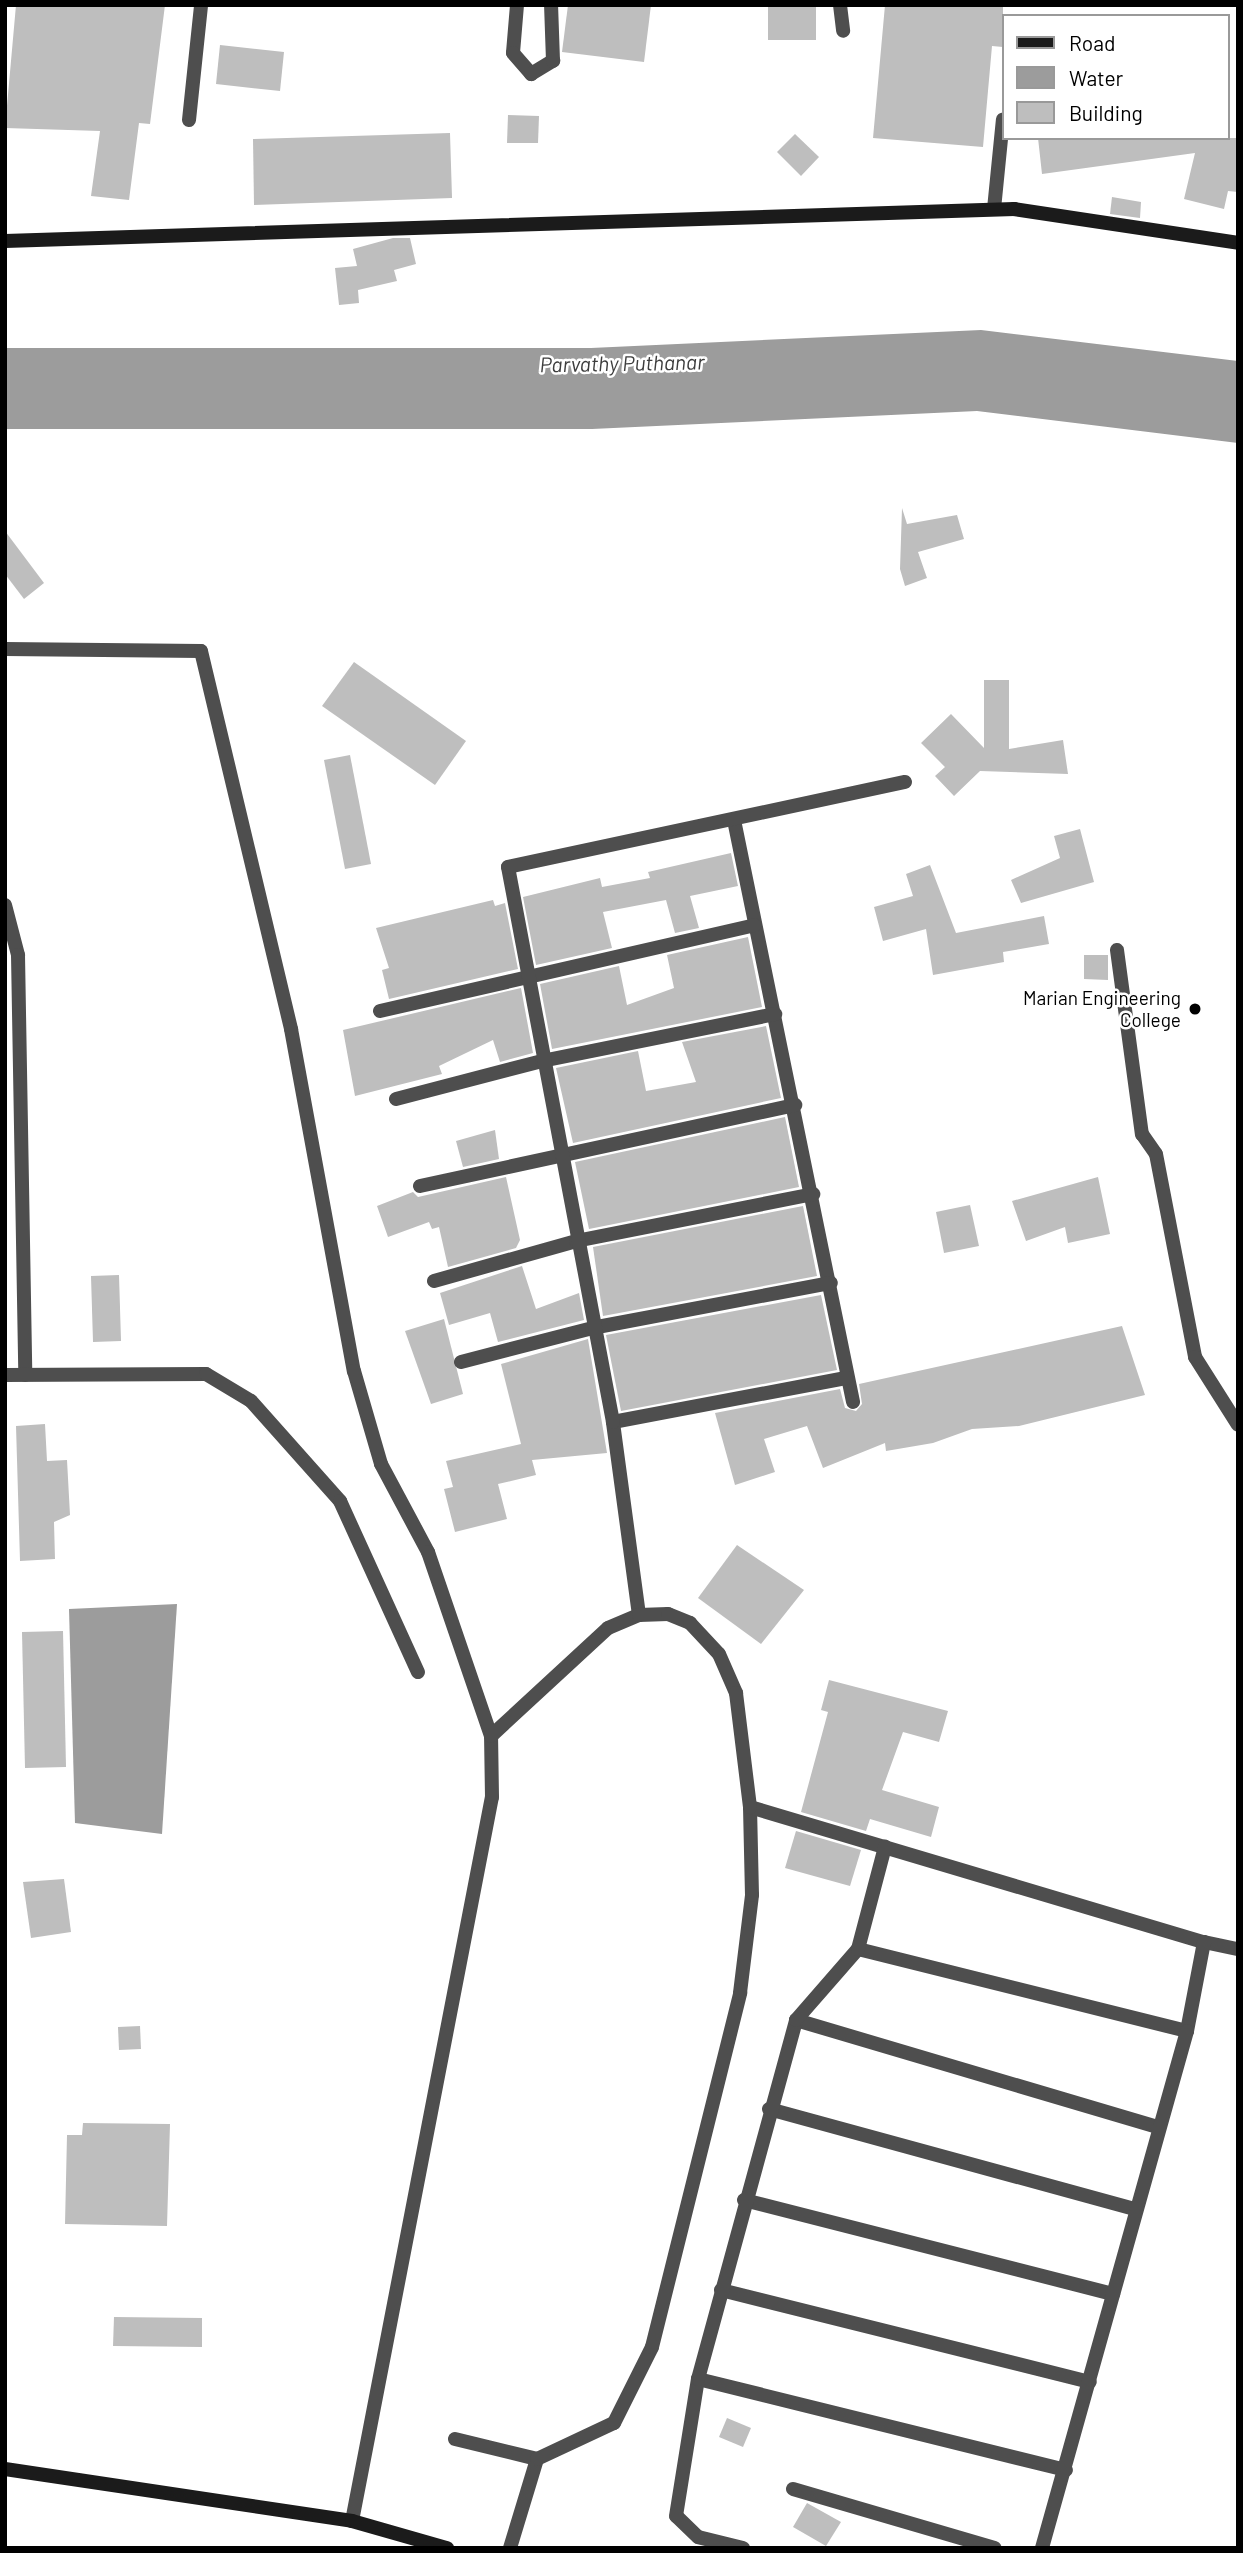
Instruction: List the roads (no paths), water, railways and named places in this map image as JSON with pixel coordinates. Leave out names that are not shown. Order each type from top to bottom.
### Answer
[{"type":"street","points":[[189,120],[201,5]]},
{"type":"street","points":[[517,5],[513,53],[531,74],[554,61],[551,5]]},
{"type":"street","points":[[840,5],[843,31]]},
{"type":"street","points":[[994,209],[1002,129]]},
{"type":"street","points":[[5,241],[994,209],[1238,243]]},
{"type":"street","points":[[5,649],[201,651],[291,1029],[354,1371],[382,1464],[428,1552],[491,1736],[492,1797],[352,2521]]},
{"type":"street","points":[[639,1615],[613,1422],[592,1328],[508,867],[905,782]]},
{"type":"street","points":[[734,820],[754,925],[795,1105],[831,1283],[846,1378],[853,1402]]},
{"type":"street","points":[[5,905],[18,955],[24,1375]]},
{"type":"street","points":[[380,1011],[526,975],[754,925]]},
{"type":"street","points":[[1117,950],[1142,1134],[1156,1154],[1195,1357],[1238,1425]]},
{"type":"street","points":[[397,1099],[542,1061],[775,1014]]},
{"type":"street","points":[[421,1186],[559,1152],[795,1105]]},
{"type":"street","points":[[434,1281],[576,1241],[813,1194]]},
{"type":"street","points":[[461,1362],[592,1328],[831,1283]]},
{"type":"street","points":[[5,1375],[206,1374],[251,1401],[340,1502],[418,1672]]},
{"type":"street","points":[[613,1422],[846,1378]]},
{"type":"street","points":[[455,2440],[537,2459],[614,2423],[652,2347],[740,1993],[752,1895],[750,1807],[736,1693],[719,1654],[691,1623],[668,1614],[639,1615],[608,1628],[491,1736]]},
{"type":"street","points":[[750,1807],[1204,1942],[1238,1949]]},
{"type":"street","points":[[743,2548],[698,2537],[676,2516],[698,2379],[744,2200],[796,2020],[858,1950],[885,1847]]},
{"type":"street","points":[[1042,2548],[1066,2470],[1158,2127],[1187,2032],[1204,1942]]},
{"type":"street","points":[[858,1950],[1187,2032]]},
{"type":"street","points":[[796,2020],[1158,2127]]},
{"type":"street","points":[[769,2109],[1135,2209]]},
{"type":"street","points":[[744,2200],[1113,2294]]},
{"type":"street","points":[[721,2290],[1090,2382]]},
{"type":"street","points":[[698,2379],[1066,2470]]},
{"type":"street","points":[[510,2548],[537,2459]]},
{"type":"street","points":[[5,2469],[352,2521],[447,2548]]},
{"type":"street","points":[[793,2489],[995,2548]]},
{"type":"water","name":"Parvathy Puthanar","points":[[981,330],[1238,361],[1238,443],[977,411],[592,429],[5,429],[5,348],[591,348]]},
{"type":"water","points":[[177,1604],[162,1834],[75,1823],[69,1609]]},
{"type":"place","name":"Marian Engineering College","points":[[1195,1009]]}]
